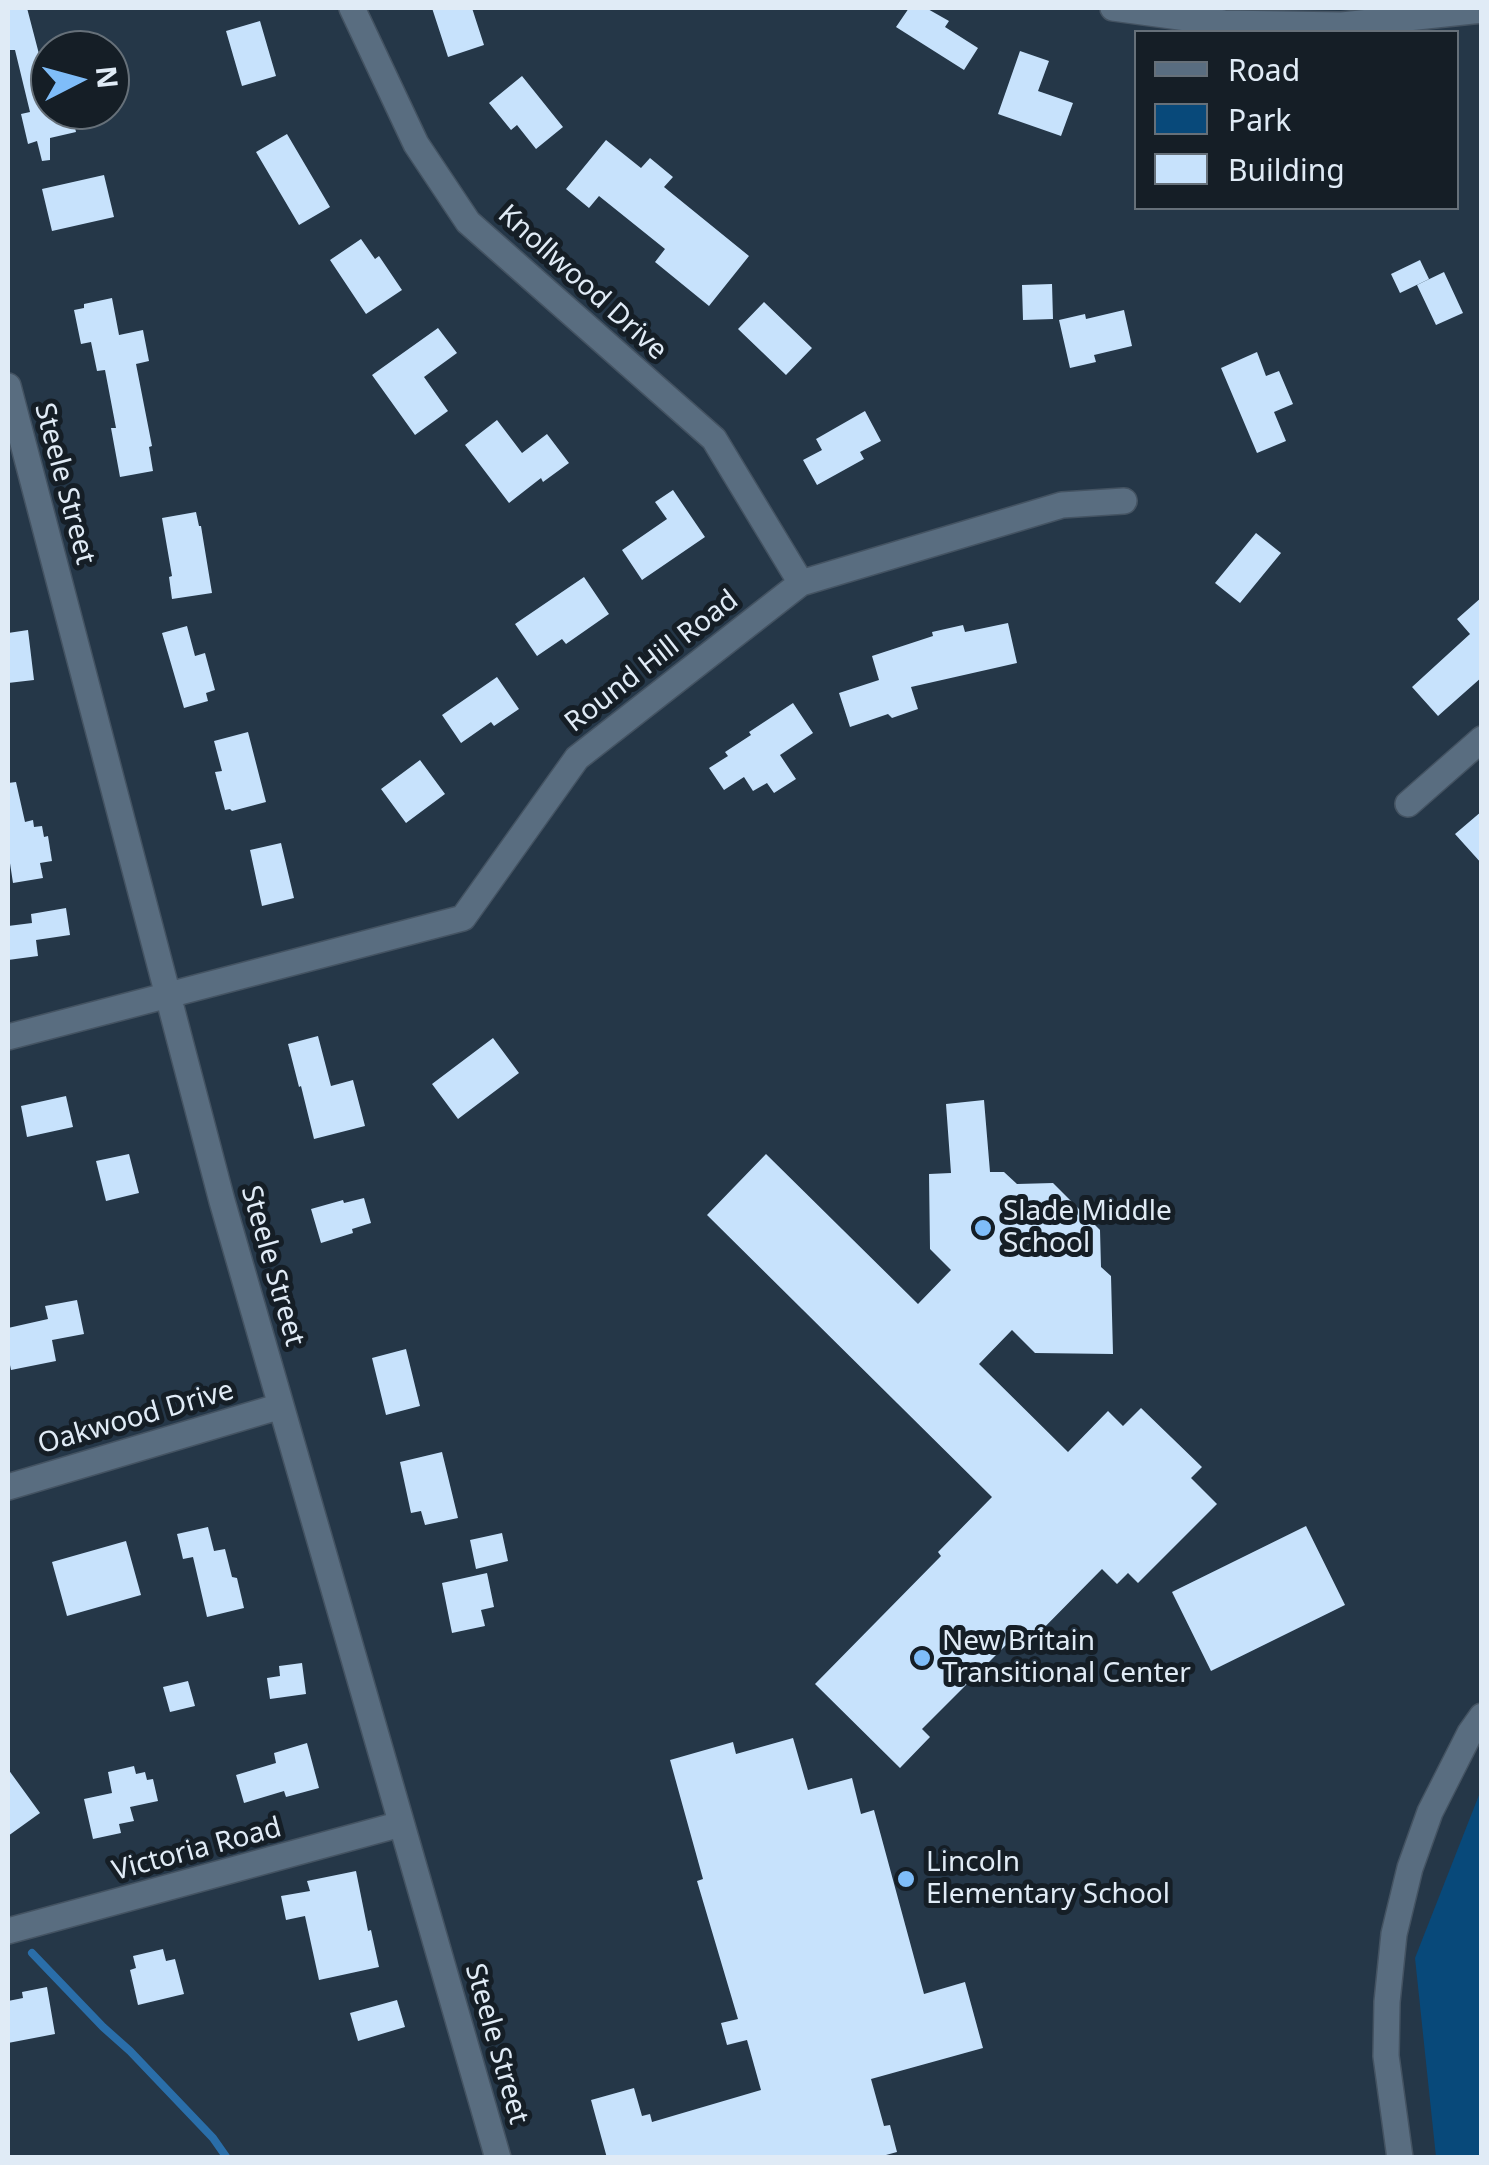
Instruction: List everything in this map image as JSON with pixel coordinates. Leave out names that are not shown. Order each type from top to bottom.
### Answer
[{"type":"street","name":"Knollwood Drive","points":[[352,8],[416,144],[468,222],[714,439],[801,583]]},
{"type":"street","points":[[1113,8],[1224,23],[1342,25],[1482,10]]},
{"type":"street","name":"Steele Street","points":[[8,386],[222,1201],[498,2158]]},
{"type":"street","name":"Round Hill Road","points":[[8,1037],[463,918],[577,758],[801,583],[1062,505],[1124,501]]},
{"type":"street","points":[[1408,804],[1482,739]]},
{"type":"street","name":"Oakwood Drive","points":[[8,1487],[281,1406]]},
{"type":"street","points":[[1400,2158],[1386,2056],[1394,1934],[1410,1868],[1430,1812],[1482,1716]]},
{"type":"street","name":"Victoria Road","points":[[8,1932],[401,1824]]},
{"type":"green space","points":[[1481,1790],[1481,2157],[1436,2157],[1415,1958]]},
{"type":"building","points":[[8,8],[27,8],[33,30],[30,112],[15,50],[8,50]]},
{"type":"building","points":[[432,8],[472,8],[484,45],[448,57]]},
{"type":"building","points":[[909,8],[926,8],[949,21],[945,27],[978,48],[964,70],[896,27]]},
{"type":"building","points":[[260,21],[276,76],[242,86],[226,31]]},
{"type":"building","points":[[1020,51],[1049,61],[1038,91],[1073,103],[1061,136],[998,114]]},
{"type":"building","points":[[522,76],[563,127],[536,149],[517,125],[511,130],[489,103]]},
{"type":"building","points":[[30,112],[30,130],[76,132],[50,138],[50,160],[42,161],[37,141],[28,144],[21,114]]},
{"type":"building","points":[[287,134],[330,207],[299,225],[256,152]]},
{"type":"building","points":[[606,140],[641,168],[650,158],[673,177],[664,187],[749,256],[709,306],[655,262],[665,249],[599,196],[589,208],[566,189]]},
{"type":"building","points":[[104,175],[114,217],[52,231],[42,189]]},
{"type":"building","points":[[361,239],[375,259],[379,256],[402,290],[366,314],[330,260]]},
{"type":"building","points":[[1420,260],[1429,279],[1400,293],[1391,274]]},
{"type":"building","points":[[1444,272],[1463,313],[1436,325],[1417,285]]},
{"type":"building","points":[[1052,284],[1053,319],[1023,320],[1022,285]]},
{"type":"building","points":[[112,298],[119,335],[143,330],[149,361],[136,364],[153,471],[120,477],[105,370],[97,371],[91,342],[81,344],[74,310]]},
{"type":"building","points":[[764,302],[812,348],[786,375],[738,329]]},
{"type":"building","points":[[1124,310],[1132,346],[1094,355],[1096,362],[1070,368],[1059,320],[1085,314],[1086,319]]},
{"type":"building","points":[[438,328],[457,353],[424,377],[448,411],[415,435],[372,375]]},
{"type":"building","points":[[1257,352],[1266,376],[1279,371],[1293,404],[1274,412],[1286,441],[1257,453],[1221,368]]},
{"type":"building","points":[[865,411],[881,441],[860,452],[864,459],[817,485],[803,460],[822,450],[816,439]]},
{"type":"building","points":[[497,420],[522,453],[547,434],[569,463],[543,482],[541,478],[509,503],[465,445]]},
{"type":"building","points":[[673,490],[705,537],[642,580],[622,550],[667,519],[655,502]]},
{"type":"building","points":[[196,512],[212,593],[172,599],[162,518]]},
{"type":"building","points":[[1256,533],[1281,553],[1240,603],[1215,583]]},
{"type":"building","points":[[584,577],[609,614],[566,644],[562,639],[537,656],[515,624]]},
{"type":"building","points":[[1482,597],[1482,677],[1438,716],[1412,687],[1470,634],[1457,619]]},
{"type":"building","points":[[1008,623],[1017,663],[911,687],[918,709],[850,727],[839,693],[879,680],[872,656],[933,636],[932,632],[963,625],[965,632]]},
{"type":"building","points":[[187,626],[195,656],[205,653],[215,690],[206,693],[208,701],[184,708],[162,633]]},
{"type":"building","points":[[28,630],[34,680],[8,683],[8,633]]},
{"type":"building","points":[[497,677],[519,709],[461,743],[442,715]]},
{"type":"building","points":[[793,703],[813,733],[780,755],[796,779],[774,793],[767,783],[753,791],[744,777],[724,790],[709,768],[728,756],[725,752],[751,735],[749,732]]},
{"type":"building","points":[[248,732],[266,802],[225,810],[215,772],[222,771],[214,741]]},
{"type":"building","points":[[420,760],[445,794],[406,823],[381,789]]},
{"type":"building","points":[[16,782],[25,822],[33,820],[34,827],[42,826],[44,837],[48,836],[52,861],[40,863],[43,878],[13,883],[8,850],[8,783]]},
{"type":"building","points":[[1482,811],[1482,864],[1455,834]]},
{"type":"building","points":[[281,843],[294,898],[262,906],[250,850]]},
{"type":"building","points":[[66,908],[70,935],[36,940],[38,956],[8,960],[8,926],[32,923],[31,914]]},
{"type":"building","points":[[318,1036],[331,1086],[353,1080],[365,1126],[314,1139],[288,1044]]},
{"type":"building","points":[[493,1038],[519,1073],[458,1119],[432,1084]]},
{"type":"building","points":[[66,1096],[73,1127],[27,1137],[21,1106]]},
{"type":"building","points":[[984,1100],[990,1172],[1004,1172],[1017,1184],[1053,1183],[1100,1230],[1101,1267],[1111,1276],[1113,1354],[1035,1353],[1012,1330],[979,1364],[1068,1452],[1108,1411],[1123,1426],[1141,1408],[1202,1467],[1191,1478],[1217,1504],[1138,1583],[1128,1573],[1117,1584],[1102,1569],[1027,1645],[1017,1634],[922,1729],[930,1737],[900,1768],[815,1684],[941,1556],[938,1552],[992,1497],[707,1215],[766,1154],[918,1304],[951,1270],[930,1249],[929,1174],[951,1173],[946,1104]]},
{"type":"building","points":[[129,1154],[139,1193],[106,1201],[96,1161]]},
{"type":"building","points":[[364,1198],[371,1223],[321,1243],[311,1209]]},
{"type":"building","points":[[77,1300],[84,1334],[52,1340],[56,1361],[11,1370],[8,1328],[48,1319],[45,1306]]},
{"type":"building","points":[[406,1349],[420,1406],[386,1415],[372,1358]]},
{"type":"building","points":[[442,1452],[458,1518],[425,1525],[421,1511],[411,1513],[400,1462]]},
{"type":"building","points":[[1306,1526],[1345,1605],[1211,1671],[1172,1592]]},
{"type":"building","points":[[208,1527],[214,1551],[225,1549],[244,1608],[207,1617],[193,1557],[183,1559],[177,1534]]},
{"type":"building","points":[[502,1533],[508,1561],[476,1569],[470,1540]]},
{"type":"building","points":[[126,1541],[141,1595],[67,1616],[52,1562]]},
{"type":"building","points":[[487,1573],[494,1607],[481,1610],[485,1626],[452,1633],[442,1583]]},
{"type":"building","points":[[302,1663],[306,1694],[270,1699],[267,1678],[280,1676],[279,1666]]},
{"type":"building","points":[[188,1681],[195,1706],[170,1712],[163,1687]]},
{"type":"building","points":[[793,1738],[808,1790],[852,1778],[861,1814],[874,1810],[924,1994],[965,1982],[983,2048],[871,2079],[884,2126],[890,2125],[897,2152],[875,2158],[607,2158],[591,2100],[634,2088],[642,2116],[650,2114],[652,2122],[761,2090],[747,2040],[727,2045],[721,2023],[738,2019],[697,1881],[703,1879],[670,1760],[733,1742],[736,1754]]},
{"type":"building","points":[[307,1743],[319,1788],[286,1797],[284,1791],[244,1803],[236,1775],[276,1763],[274,1753]]},
{"type":"building","points":[[134,1766],[136,1774],[145,1772],[147,1780],[153,1779],[158,1801],[130,1807],[134,1821],[119,1824],[121,1833],[93,1839],[84,1799],[112,1793],[108,1772]]},
{"type":"building","points":[[8,1769],[40,1813],[8,1836]]},
{"type":"building","points":[[356,1871],[379,1967],[319,1980],[305,1916],[286,1920],[281,1896],[310,1891],[307,1881]]},
{"type":"building","points":[[163,1949],[166,1961],[175,1959],[184,1994],[138,2005],[130,1970],[136,1968],[133,1956]]},
{"type":"building","points":[[47,1987],[55,2034],[8,2043],[8,2001],[23,1998],[22,1992]]},
{"type":"building","points":[[397,2000],[405,2027],[358,2041],[350,2013]]},
{"type":"waterway","points":[[32,1953],[213,2138],[227,2158]]},
{"type":"place","name":"Slade Middle School","points":[[983,1228]]},
{"type":"place","name":"New Britain Transitional Center","points":[[922,1658]]},
{"type":"place","name":"Lincoln Elementary School","points":[[906,1879]]}]
